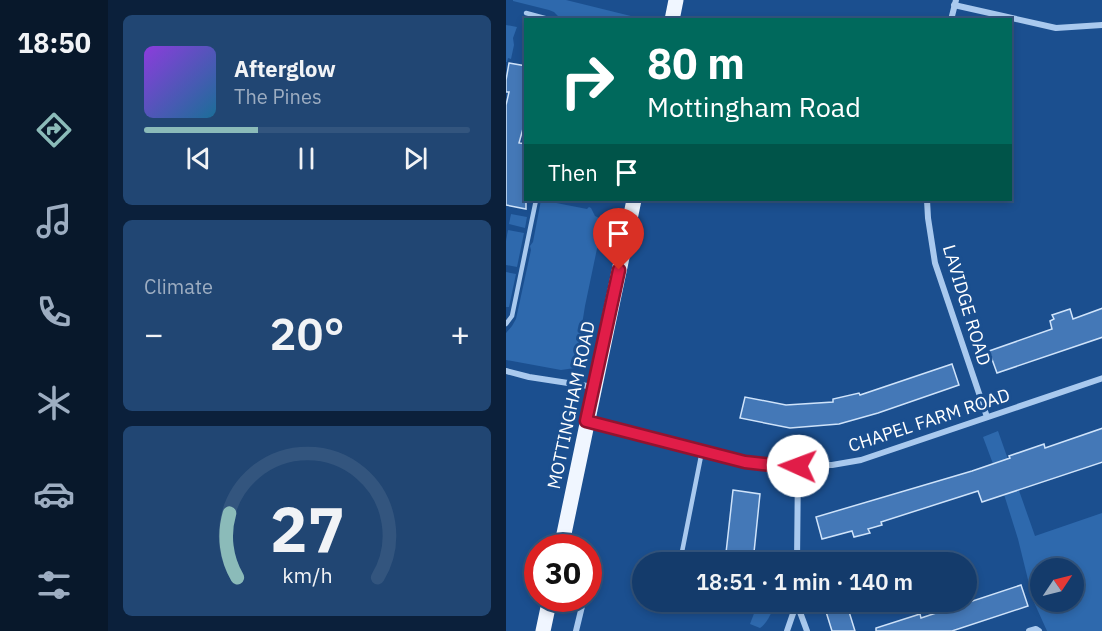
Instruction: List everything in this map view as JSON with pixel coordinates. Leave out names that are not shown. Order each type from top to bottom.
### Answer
[{"type":"main road","points":[[672,18],[676,0]]},
{"type":"main road","name":"MOTTINGHAM ROAD","points":[[564,534],[634,201]]},
{"type":"main road","points":[[543,631],[547,612]]},
{"type":"street","points":[[951,18],[955,3],[1056,28],[1103,25]]},
{"type":"street","name":"LAVIDGE ROAD","points":[[927,201],[935,263],[987,417]]},
{"type":"street","points":[[506,371],[594,387]]},
{"type":"street","name":"CHAPEL FARM ROAD","points":[[586,421],[745,462],[798,466],[832,465],[861,460],[1103,378]]},
{"type":"street","points":[[797,552],[798,466]]},
{"type":"street","points":[[576,631],[581,612]]},
{"type":"street","points":[[788,631],[794,612]]},
{"type":"street","points":[[800,612],[807,631]]},
{"type":"street","points":[[1029,631],[1036,629],[1039,631]]},
{"type":"lane","points":[[526,13],[545,18]]},
{"type":"lane","points":[[506,324],[512,316],[536,201]]},
{"type":"lane","points":[[682,552],[702,451]]},
{"type":"shaded area","points":[[566,0],[639,18],[560,18],[549,10],[513,1]]},
{"type":"shaded area","points":[[506,25],[517,27],[513,38],[511,59],[508,58],[507,62],[506,62]]},
{"type":"shaded area","points":[[541,201],[587,209],[589,207],[595,216],[603,220],[575,368],[561,370],[506,360],[506,333],[516,319],[530,246],[533,242]]},
{"type":"shaded area","points":[[511,214],[527,217],[525,228],[509,224]]},
{"type":"shaded area","points":[[508,230],[524,233],[517,267],[506,265]]},
{"type":"shaded area","points":[[506,272],[516,274],[509,307],[506,307]]},
{"type":"shaded area","points":[[998,431],[1035,536],[1102,513],[1102,631],[1047,631],[1038,612],[1084,612],[1084,558],[1030,558],[1030,588],[1002,488],[983,437]]},
{"type":"shaded area","points":[[755,612],[771,612],[760,628],[750,624]]},
{"type":"building","points":[[509,63],[524,66],[524,125],[519,143],[524,144],[526,209],[506,205],[506,105],[509,92],[506,92]]},
{"type":"building","points":[[1103,308],[1103,337],[997,373],[989,351],[1052,329],[1050,321],[1054,319],[1052,315],[1070,309],[1073,319]]},
{"type":"building","points":[[952,364],[959,385],[839,424],[790,428],[740,418],[745,397],[786,405],[833,402],[833,399],[859,393],[860,395]]},
{"type":"building","points":[[1103,428],[1103,462],[982,502],[978,491],[881,522],[882,525],[868,529],[870,533],[854,537],[852,531],[822,539],[816,517],[972,471],[1044,444],[1045,448]]},
{"type":"building","points":[[733,490],[760,494],[754,552],[726,552]]},
{"type":"building","points":[[1021,585],[1028,606],[952,631],[876,631],[876,628],[920,614],[921,618],[939,612],[977,612],[977,600]]},
{"type":"building","points":[[826,612],[849,612],[855,631],[832,631]]},
{"type":"route","points":[[619,270],[586,421],[745,462],[798,466]]}]
